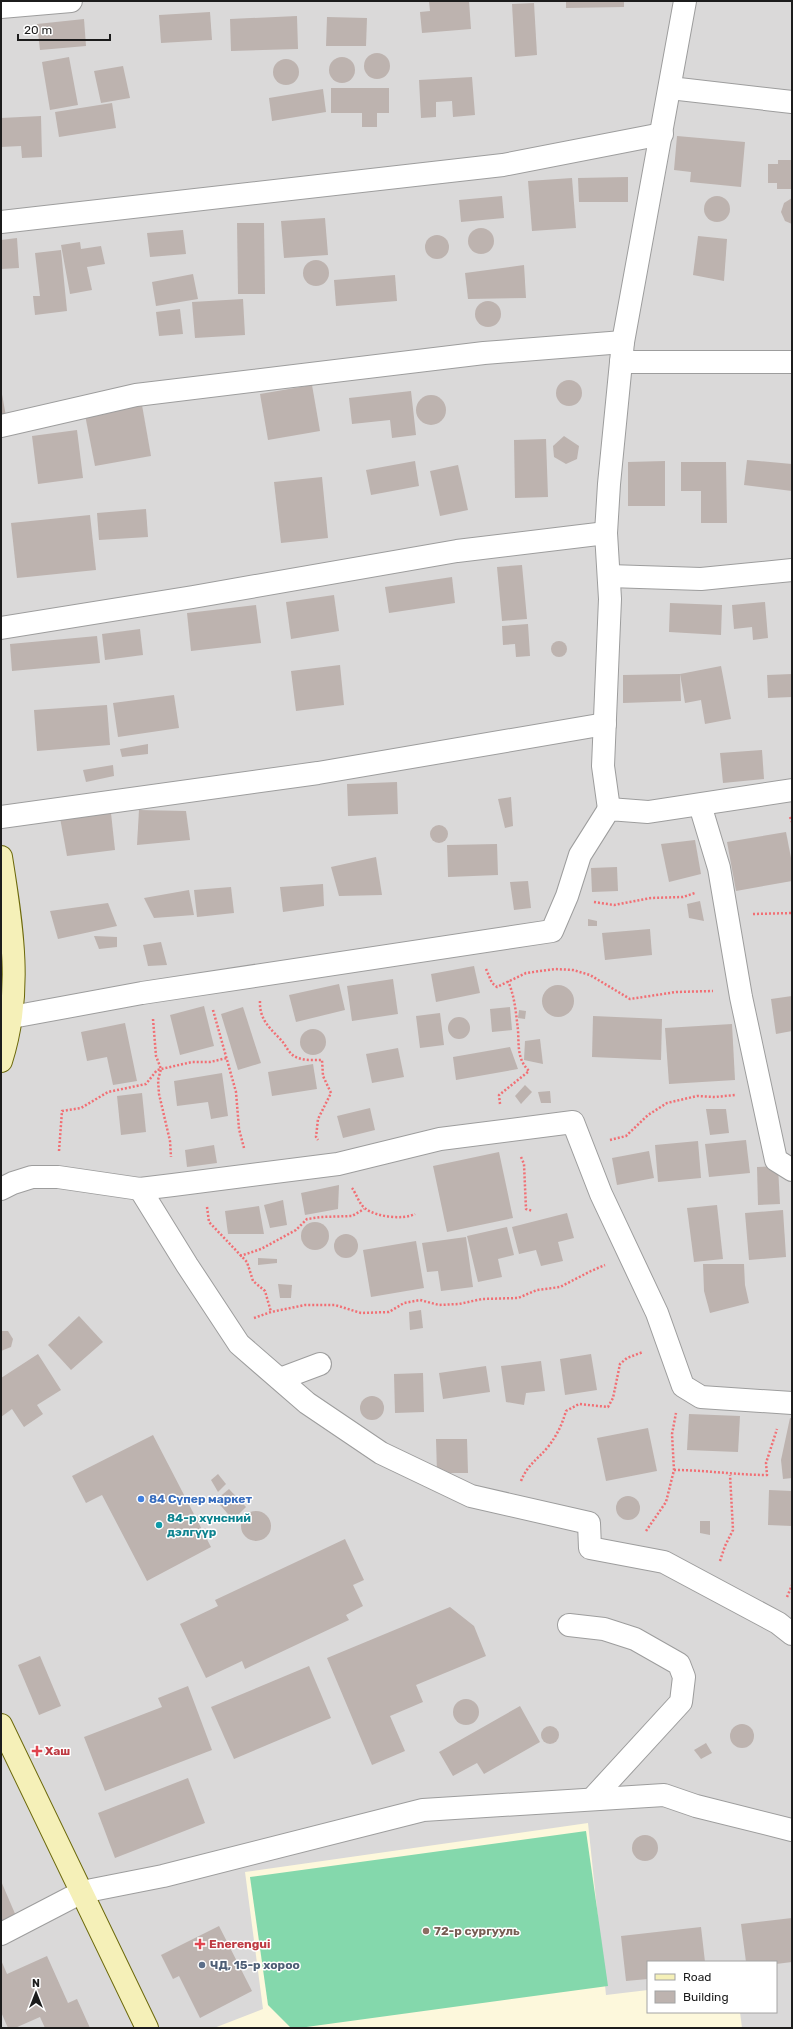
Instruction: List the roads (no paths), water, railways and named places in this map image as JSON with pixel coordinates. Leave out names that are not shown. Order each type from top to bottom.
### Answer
[{"type":"main road","points":[[1,857],[14,959],[15,991],[12,1017],[1,1061]]},
{"type":"main road","points":[[1,1725],[6,1746],[82,1892],[147,2028]]},
{"type":"street","points":[[1,7],[71,1]]},
{"type":"street","points":[[12,1017],[142,993],[552,931],[567,896],[580,854],[609,809],[603,766],[610,599],[606,534],[609,484],[622,352],[686,1]]},
{"type":"street","points":[[670,88],[792,102]]},
{"type":"street","points":[[1,222],[503,165],[662,134]]},
{"type":"street","points":[[1,426],[136,395],[484,353],[622,352],[792,362]]},
{"type":"street","points":[[1,628],[193,597],[457,551],[606,534]]},
{"type":"street","points":[[609,576],[702,579],[792,570]]},
{"type":"street","points":[[1,817],[318,773],[605,724]]},
{"type":"street","points":[[609,809],[648,812],[792,790]]},
{"type":"street","points":[[700,805],[719,868],[739,987],[776,1160],[792,1170]]},
{"type":"street","points":[[1,1189],[13,1183],[32,1177],[58,1177],[140,1189],[338,1164],[440,1139],[573,1122],[601,1194],[657,1313],[683,1386],[702,1397],[788,1403]]},
{"type":"street","points":[[140,1189],[239,1344],[307,1403],[381,1453],[471,1496],[589,1523],[590,1548],[664,1562],[778,1623],[792,1634]]},
{"type":"street","points":[[280,1379],[320,1364]]},
{"type":"street","points":[[569,1625],[604,1629],[635,1638],[678,1664],[684,1677],[681,1702],[592,1799]]},
{"type":"street","points":[[1,1934],[82,1892],[163,1876],[424,1810],[664,1795],[696,1806],[792,1830]]},
{"type":"place","name":"84 Сүпер маркет","points":[[141,1499]]},
{"type":"place","name":"84-р хүнсний дэлгүүр","points":[[159,1525]]},
{"type":"place","name":"Хаш","points":[[37,1751]]},
{"type":"place","name":"72-р сургууль","points":[[426,1931]]},
{"type":"place","name":"Enerengui","points":[[200,1944]]},
{"type":"place","name":"ЧД, 15-р хороо","points":[[202,1965]]}]
